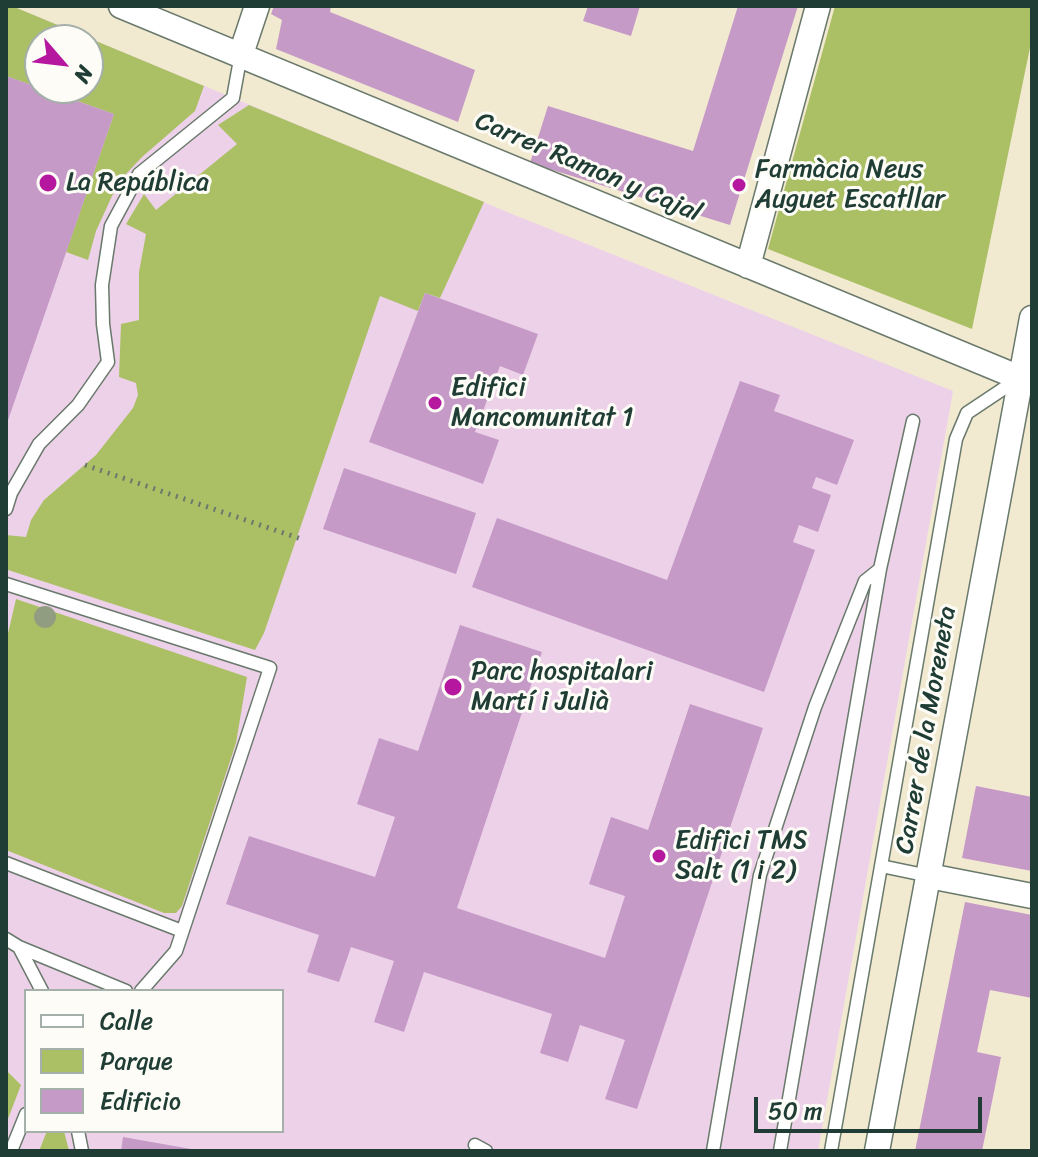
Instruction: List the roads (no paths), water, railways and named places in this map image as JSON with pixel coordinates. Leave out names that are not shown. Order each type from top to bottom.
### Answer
[{"type":"street","name":"Carrer Ramon y Cajal","points":[[121,6],[1026,380]]},
{"type":"street","points":[[241,54],[257,6]]},
{"type":"street","points":[[748,266],[818,6]]},
{"type":"street","name":"Carrer de la Moreneta","points":[[877,1151],[1026,380],[1032,318]]},
{"type":"street","points":[[929,876],[1032,896]]},
{"type":"lane","points":[[6,509],[11,493],[39,444],[78,405],[108,362],[102,285],[111,226],[139,174],[233,98],[241,54]]},
{"type":"lane","points":[[831,1151],[956,439],[967,413],[1026,380]]},
{"type":"lane","points":[[780,1151],[880,569],[913,421]]},
{"type":"lane","points":[[713,1151],[760,875],[820,693],[865,581],[880,569]]},
{"type":"lane","points":[[6,584],[270,668],[176,951],[143,989]]},
{"type":"lane","points":[[6,863],[182,931]]},
{"type":"lane","points":[[881,866],[929,876]]},
{"type":"lane","points":[[6,939],[121,989]]},
{"type":"lane","points":[[19,947],[41,989]]},
{"type":"lane","points":[[11,1151],[24,1119]]},
{"type":"place","name":"La República","points":[[48,183]]},
{"type":"place","name":"Farmàcia Neus Auguet Escatllar","points":[[739,185]]},
{"type":"place","name":"Edifici Mancomunitat 1","points":[[435,403]]},
{"type":"place","name":"Parc hospitalari Martí i Julià","points":[[453,687]]},
{"type":"place","name":"Edifici TMS Salt (1 i 2)","points":[[659,856]]}]
